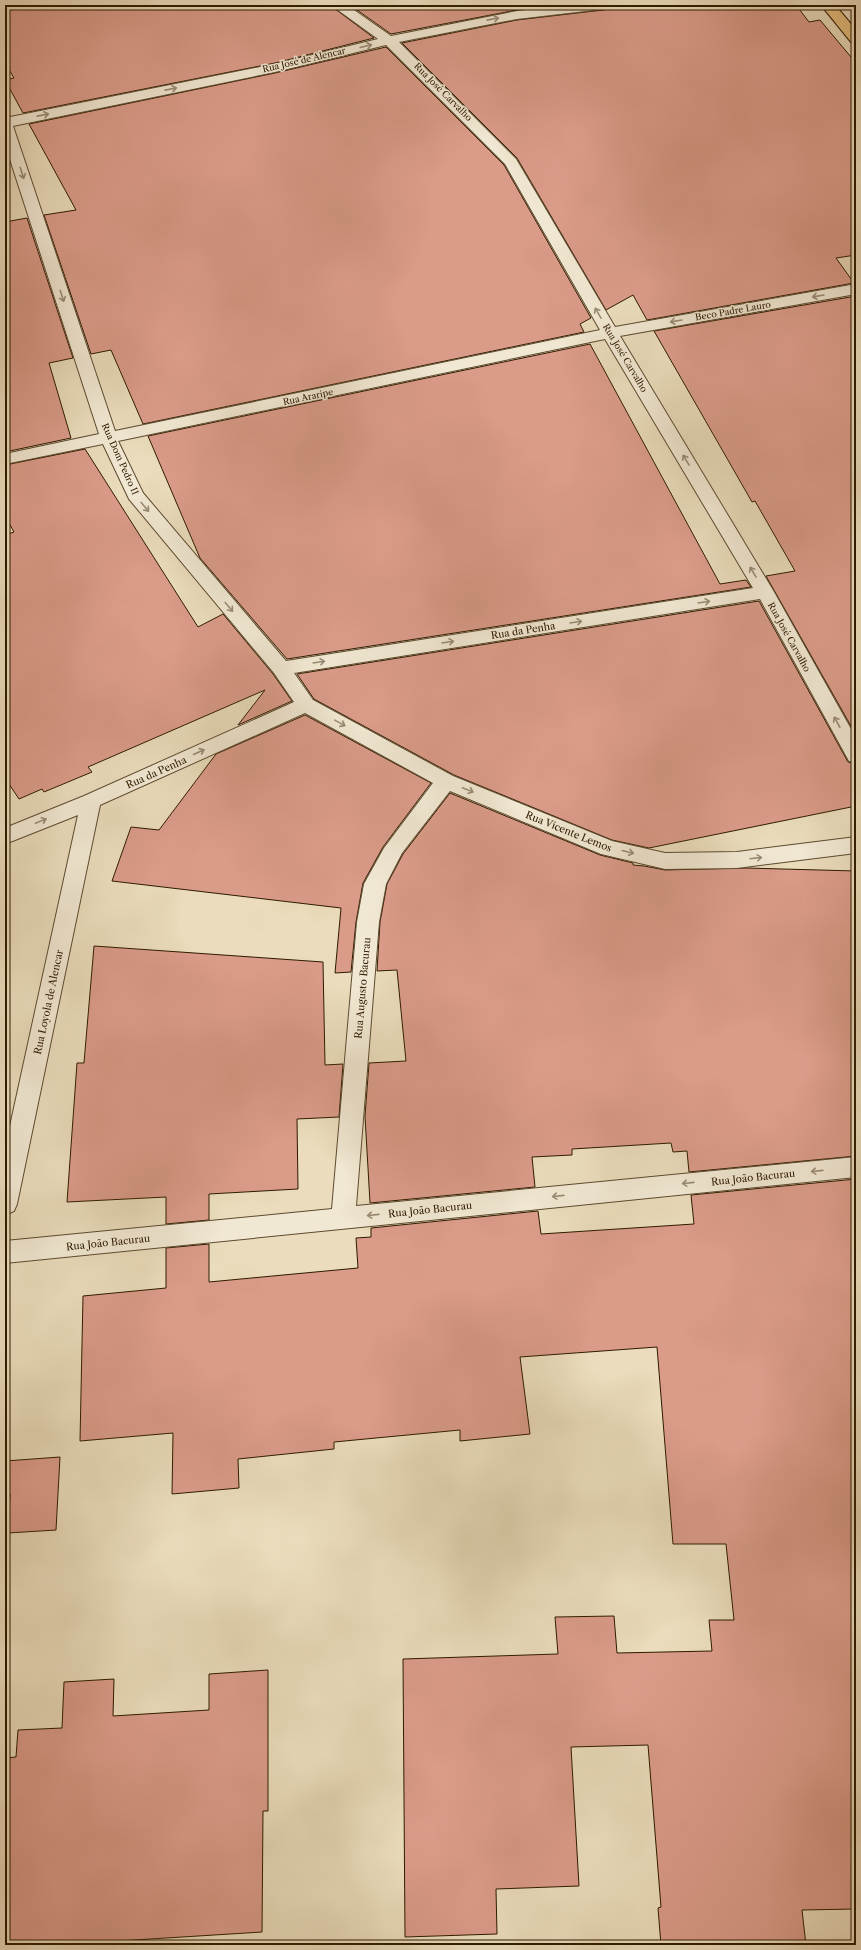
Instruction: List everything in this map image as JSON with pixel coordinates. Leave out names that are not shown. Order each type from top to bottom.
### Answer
[{"type":"main road","points":[[828,5],[856,39]]},
{"type":"street","name":"Rua José Carvalho","points":[[338,5],[389,40],[511,162],[610,333],[765,592],[856,756]]},
{"type":"street","name":"Rua José de Alencar","points":[[5,122],[275,68],[513,10],[603,5]]},
{"type":"street","name":"Rua Dom Pedro II","points":[[5,122],[109,439],[135,495],[281,668],[306,704]]},
{"type":"street","name":"Beco Padre Lauro","points":[[610,333],[856,289]]},
{"type":"street","name":"Rua Araripe","points":[[5,459],[109,439],[610,333]]},
{"type":"street","name":"Rua da Penha","points":[[281,668],[765,592]]},
{"type":"street","name":"Rua da Penha","points":[[5,836],[91,801],[306,704]]},
{"type":"street","name":"Rua Vicente Lemos","points":[[306,704],[446,781],[608,848],[665,861],[737,860],[856,845]]},
{"type":"street","name":"Rua Augusto Bacurau","points":[[343,1218],[368,922],[375,884],[394,848],[446,781]]},
{"type":"street","name":"Rua Loyola de Alencar","points":[[5,1204],[91,801]]},
{"type":"street","name":"Rua João Bacurau","points":[[5,1252],[856,1167]]},
{"type":"building","points":[[5,5],[330,5],[374,38],[275,63],[23,113],[5,80],[14,78],[5,63]]},
{"type":"building","points":[[350,5],[556,5],[517,10],[391,34]]},
{"type":"building","points":[[611,5],[796,5],[809,22],[820,20],[856,63],[856,255],[836,258],[854,283],[647,320],[633,295],[606,310],[517,158],[402,43],[517,20],[609,9]]},
{"type":"building","points":[[386,47],[504,165],[591,318],[580,324],[584,332],[143,424],[111,350],[91,354],[44,215],[76,210],[29,124],[275,73]]},
{"type":"building","points":[[27,218],[73,358],[49,363],[71,438],[5,452],[5,222]]},
{"type":"building","points":[[856,296],[856,735],[766,576],[795,571],[755,501],[752,502],[654,331]]},
{"type":"building","points":[[590,344],[720,584],[746,580],[751,587],[287,659],[200,558],[148,436]]},
{"type":"building","points":[[85,449],[198,627],[223,614],[273,674],[292,701],[238,725],[265,690],[88,767],[92,772],[44,792],[42,789],[19,799],[5,778],[5,535],[14,532],[5,516],[5,465]]},
{"type":"building","points":[[759,601],[848,762],[856,764],[856,806],[649,848],[612,840],[454,775],[314,699],[297,674]]},
{"type":"building","points":[[305,715],[431,783],[383,847],[363,883],[356,922],[351,972],[335,973],[341,908],[112,881],[131,827],[159,830],[216,754]]},
{"type":"building","points":[[450,793],[600,855],[633,863],[633,865],[665,870],[746,868],[856,871],[856,1156],[689,1172],[687,1151],[673,1152],[671,1143],[572,1149],[572,1155],[532,1157],[535,1187],[370,1203],[365,1116],[369,1063],[406,1061],[397,970],[377,971],[380,922],[387,884],[403,854]]},
{"type":"building","points":[[94,946],[323,962],[325,1065],[343,1064],[339,1117],[297,1119],[298,1189],[209,1194],[209,1220],[166,1224],[166,1197],[67,1202],[77,1063],[84,1063]]},
{"type":"building","points":[[856,1179],[856,1909],[802,1910],[806,1945],[661,1945],[658,1908],[661,1907],[648,1745],[571,1747],[579,1886],[496,1889],[497,1934],[405,1937],[403,1659],[558,1654],[555,1617],[614,1616],[617,1653],[712,1651],[709,1620],[734,1620],[726,1544],[673,1544],[657,1347],[520,1357],[530,1434],[460,1441],[460,1430],[334,1442],[334,1449],[238,1459],[239,1488],[172,1494],[173,1433],[80,1441],[83,1296],[166,1288],[166,1248],[209,1244],[209,1282],[358,1268],[356,1238],[371,1237],[371,1228],[538,1211],[541,1234],[694,1224],[691,1195]]},
{"type":"building","points":[[60,1457],[56,1530],[8,1533],[10,1494],[5,1493],[5,1461]]},
{"type":"building","points":[[268,1670],[268,1811],[263,1811],[262,1932],[102,1942],[102,1945],[5,1945],[5,1758],[16,1757],[18,1730],[62,1728],[64,1682],[114,1679],[113,1716],[209,1710],[209,1674]]}]
